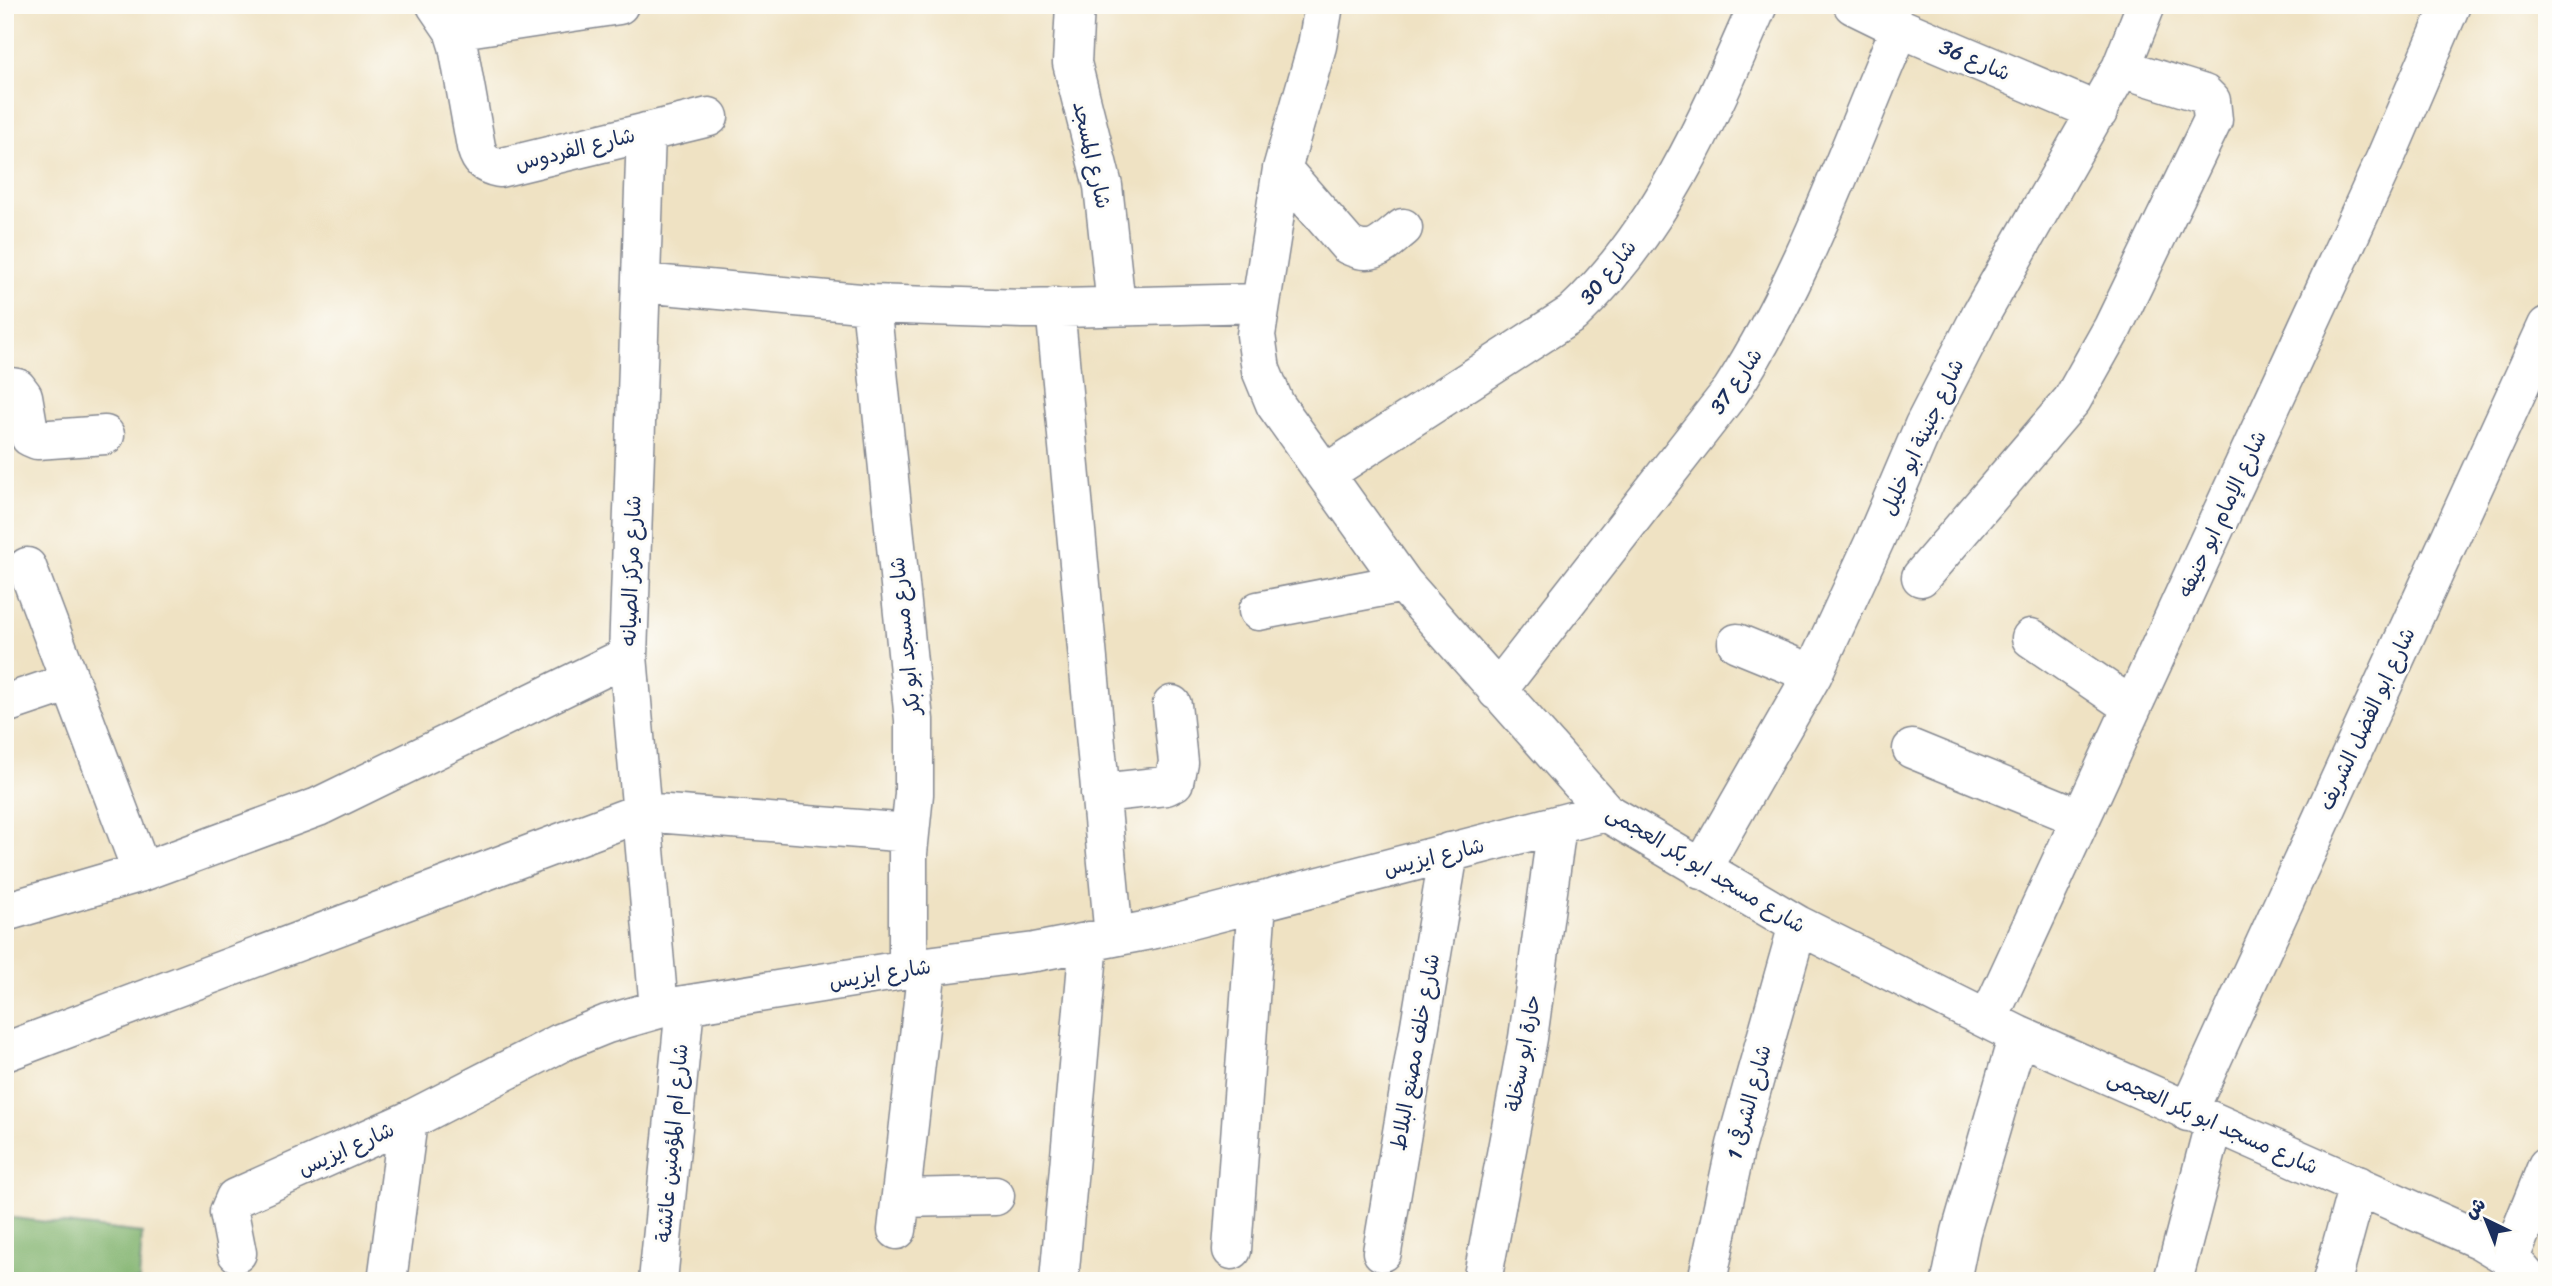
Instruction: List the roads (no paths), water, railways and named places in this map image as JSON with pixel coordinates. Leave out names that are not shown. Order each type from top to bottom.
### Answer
[{"type":"street","points":[[445,18],[619,5]]},
{"type":"street","name":"شارع المسجد","points":[[1075,5],[1072,64],[1103,186],[1116,306]]},
{"type":"street","name":"شارع مسجد ابو بكر العجمى","points":[[1324,5],[1317,46],[1282,169],[1256,335],[1261,370],[1275,404],[1403,583],[1606,812],[1798,925],[2003,1028],[2480,1240],[2520,1269]]},
{"type":"street","name":"شارع 30","points":[[1325,474],[1572,314],[1599,289],[1676,179],[1716,101],[1758,5]]},
{"type":"street","name":"شارع 36","points":[[1853,5],[1899,28],[2098,112]]},
{"type":"street","name":"شارع جنينة ابو خليل","points":[[1701,870],[1813,674],[1924,425],[1980,314],[2098,112],[2121,68],[2146,5]]},
{"type":"street","name":"شارع الإمام ابو حنيفه","points":[[2003,1028],[2081,818],[2385,159],[2451,5]]},
{"type":"street","name":"شارع الفردوس","points":[[445,18],[479,158],[487,166],[499,168],[709,117]]},
{"type":"street","name":"شارع 37","points":[[1497,691],[1731,391],[1762,345],[1811,247],[1829,195],[1899,28]]},
{"type":"street","points":[[1922,577],[2072,400],[2101,351],[2213,120],[2214,110],[2204,94],[2121,68]]},
{"type":"street","name":"شارع مركز الصيانه","points":[[646,132],[628,656],[642,812],[672,1008]]},
{"type":"street","points":[[1282,169],[1348,245],[1362,252],[1377,249],[1403,228]]},
{"type":"street","points":[[642,283],[871,304],[1055,307],[1260,303]]},
{"type":"street","name":"شارع مسجد ابو بكر","points":[[871,304],[916,757],[910,832],[918,967],[900,1214],[995,1196]]},
{"type":"street","points":[[1055,307],[1100,793],[1101,939],[1059,1281]]},
{"type":"street","name":"شارع ابو الفضل الشريف","points":[[2173,1281],[2201,1118],[2547,326]]},
{"type":"street","points":[[5,386],[17,388],[23,396],[30,437],[37,440],[104,435]]},
{"type":"street","points":[[27,567],[142,872]]},
{"type":"street","points":[[1258,611],[1403,583]]},
{"type":"street","points":[[2031,638],[2132,707]]},
{"type":"street","points":[[1737,643],[1813,674]]},
{"type":"street","points":[[5,912],[142,872],[318,807],[628,656]]},
{"type":"street","points":[[5,704],[70,682]]},
{"type":"street","points":[[1100,793],[1166,786],[1174,782],[1178,762],[1172,705]]},
{"type":"street","points":[[1912,749],[2081,818]]},
{"type":"street","points":[[5,1052],[642,812],[910,832]]},
{"type":"street","name":"شارع ايزيس","points":[[237,1252],[229,1212],[235,1198],[408,1121],[560,1043],[607,1024],[672,1008],[918,967],[1035,952],[1155,929],[1606,812]]},
{"type":"street","name":"حارة ابو سخلة","points":[[1482,1281],[1528,1038],[1557,825]]},
{"type":"street","name":"شارع خلف مصنع البلاط","points":[[1382,1252],[1449,852]]},
{"type":"street","points":[[1232,1250],[1257,902]]},
{"type":"street","name":"شارع الشرقى 1","points":[[1707,1281],[1736,1145],[1798,925]]},
{"type":"street","name":"شارع ام المؤمنين عائشة","points":[[659,1281],[672,1008]]},
{"type":"street","points":[[1951,1281],[2003,1028]]},
{"type":"street","points":[[387,1281],[408,1121]]},
{"type":"street","points":[[2520,1269],[2538,1209],[2547,1166]]},
{"type":"street","points":[[2332,1281],[2358,1185]]}]
